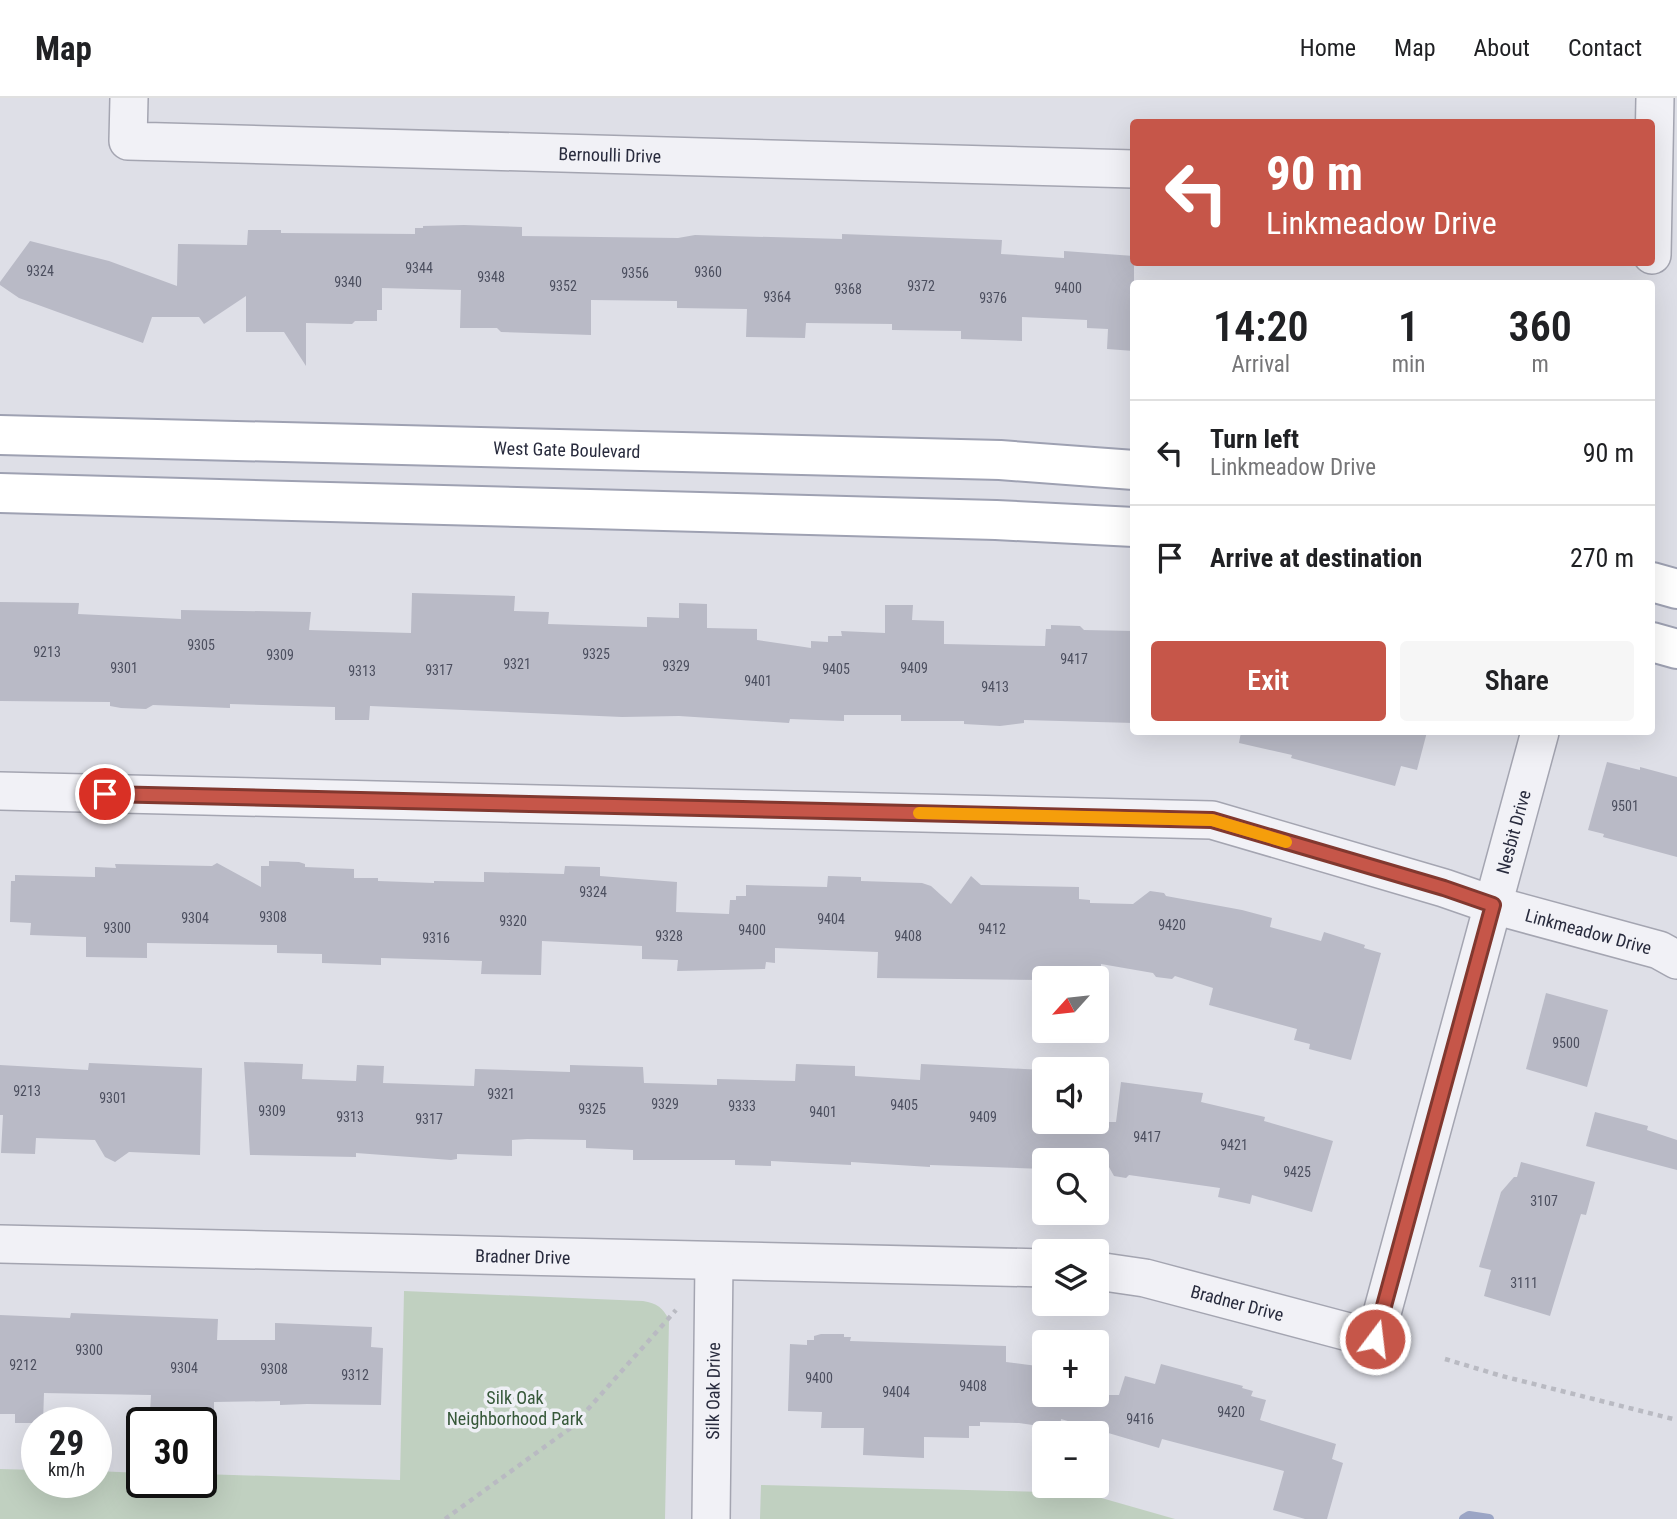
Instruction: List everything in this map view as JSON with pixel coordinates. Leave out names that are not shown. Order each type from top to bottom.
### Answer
[{"type":"main road","name":"West Gate Boulevard","points":[[0,435],[999,460],[1130,470]]},
{"type":"main road","points":[[0,493],[996,520],[1130,527]]},
{"type":"main road","points":[[1655,583],[1677,589]]},
{"type":"main road","points":[[1655,643],[1677,649]]},
{"type":"street","name":"Bernoulli Drive","points":[[129,98],[128,141],[1130,170]]},
{"type":"street","points":[[1655,98],[1655,119]]},
{"type":"street","name":"Nesbit Drive","points":[[1375,1339],[1539,735]]},
{"type":"street","name":"Linkmeadow Drive","points":[[0,791],[1212,820],[1493,905],[1659,950],[1677,960]]},
{"type":"street","name":"Bradner Drive","points":[[0,1244],[1032,1268]]},
{"type":"street","name":"Silk Oak Drive","points":[[711,1519],[714,1262]]},
{"type":"street","name":"Bradner Drive","points":[[1109,1273],[1145,1278],[1375,1339]]},
{"type":"path","points":[[445,1519],[572,1427],[676,1310]]},
{"type":"path","points":[[1445,1359],[1677,1420]]},
{"type":"green space","name":"Silk Oak Neighborhood Park","points":[[404,1291],[643,1301],[659,1307],[669,1320],[665,1519],[0,1519],[0,1469],[21,1470],[21,1498],[112,1498],[112,1472],[126,1472],[126,1498],[217,1498],[217,1474],[400,1480]]},
{"type":"green space","points":[[761,1485],[1032,1492],[1032,1498],[1102,1498],[1175,1519],[760,1519]]},
{"type":"building","points":[[522,227],[522,236],[678,238],[695,235],[842,239],[842,234],[1002,240],[1001,254],[1064,258],[1064,251],[1130,256],[1130,266],[1134,266],[1134,280],[1130,280],[1130,351],[1107,349],[1108,329],[1087,328],[1087,320],[1022,317],[1022,341],[961,339],[961,331],[892,330],[892,324],[806,323],[805,338],[746,337],[747,309],[677,308],[677,301],[591,300],[591,335],[501,332],[497,328],[460,328],[461,290],[382,288],[382,310],[377,310],[377,321],[355,321],[352,324],[306,323],[306,366],[284,332],[246,332],[246,296],[204,324],[199,317],[152,317],[143,343],[19,298],[0,285],[30,241],[109,261],[177,286],[178,244],[247,245],[248,230],[281,230],[281,233],[415,234],[415,228]]},
{"type":"building","points":[[412,593],[515,596],[514,611],[549,612],[548,624],[647,627],[647,617],[679,618],[679,603],[707,604],[707,628],[757,629],[757,640],[811,648],[811,641],[828,642],[828,636],[842,636],[841,631],[885,633],[885,605],[913,605],[912,620],[944,621],[944,644],[1045,646],[1046,629],[1051,629],[1051,625],[1080,626],[1084,630],[1130,631],[1130,723],[1024,720],[1024,723],[1000,726],[964,724],[964,721],[901,721],[901,715],[844,715],[844,721],[790,719],[789,723],[679,716],[622,717],[370,706],[369,720],[335,720],[335,707],[230,704],[230,708],[153,705],[146,709],[110,706],[110,702],[0,701],[0,602],[79,603],[78,614],[181,619],[181,610],[311,612],[309,630],[411,633]]},
{"type":"building","points":[[1240,735],[1426,735],[1417,770],[1401,766],[1395,786],[1291,758],[1292,755],[1239,743]]},
{"type":"building","points":[[1607,762],[1677,777],[1677,857],[1603,837],[1604,834],[1588,830]]},
{"type":"building","points":[[269,861],[299,862],[305,864],[305,867],[354,869],[354,878],[434,883],[484,882],[484,872],[564,874],[565,866],[600,867],[600,876],[677,882],[676,912],[729,914],[730,900],[736,900],[736,896],[746,896],[746,885],[827,887],[828,876],[861,877],[861,881],[922,883],[931,886],[951,904],[971,876],[981,885],[1079,887],[1079,899],[1090,900],[1090,903],[1133,904],[1150,891],[1164,893],[1166,896],[1272,918],[1270,927],[1321,941],[1324,932],[1381,953],[1351,1060],[1309,1049],[1310,1044],[1294,1040],[1297,1029],[1209,1005],[1213,988],[1175,976],[1172,979],[1156,977],[1153,973],[1101,964],[1032,966],[1032,980],[877,978],[878,952],[775,948],[775,963],[766,962],[765,969],[677,971],[678,960],[642,959],[642,946],[542,941],[541,975],[481,974],[482,961],[381,958],[381,965],[322,963],[322,954],[277,953],[277,945],[147,943],[147,958],[86,957],[86,937],[30,935],[31,923],[10,922],[11,881],[15,881],[15,875],[95,877],[95,867],[116,868],[115,864],[212,866],[217,863],[261,887],[261,866],[269,866]]},
{"type":"building","points":[[1546,993],[1608,1010],[1587,1087],[1526,1069]]},
{"type":"building","points":[[244,1062],[303,1064],[302,1079],[356,1081],[357,1065],[384,1066],[383,1083],[474,1086],[475,1069],[570,1072],[570,1065],[643,1067],[644,1083],[717,1085],[717,1079],[795,1081],[796,1064],[855,1066],[855,1076],[920,1080],[921,1064],[1032,1069],[1032,1134],[1109,1134],[1109,1122],[1116,1122],[1121,1082],[1203,1093],[1201,1102],[1265,1117],[1264,1121],[1333,1141],[1312,1212],[1252,1195],[1250,1204],[1218,1197],[1220,1188],[1129,1175],[1126,1178],[1114,1176],[1109,1167],[1109,1148],[1032,1148],[1032,1169],[771,1161],[771,1166],[735,1165],[735,1160],[633,1160],[633,1150],[586,1148],[586,1140],[512,1140],[512,1156],[457,1154],[457,1159],[451,1160],[356,1153],[356,1157],[250,1155]]},
{"type":"building","points":[[89,1063],[202,1068],[200,1155],[129,1152],[115,1162],[105,1157],[95,1140],[36,1138],[35,1154],[1,1153],[3,1115],[0,1115],[0,1065],[88,1070]]},
{"type":"building","points":[[1595,1112],[1648,1126],[1647,1130],[1677,1140],[1677,1170],[1586,1146]]},
{"type":"building","points":[[1521,1162],[1595,1182],[1586,1215],[1581,1214],[1550,1316],[1484,1296],[1491,1270],[1479,1267],[1501,1192],[1517,1177]]},
{"type":"building","points":[[71,1313],[218,1319],[217,1340],[275,1340],[275,1323],[372,1327],[371,1347],[383,1348],[381,1405],[280,1405],[280,1401],[214,1402],[214,1407],[150,1407],[151,1395],[44,1393],[44,1407],[21,1407],[21,1423],[15,1423],[15,1414],[0,1414],[0,1315],[70,1318]]},
{"type":"building","points":[[844,1334],[844,1337],[851,1337],[850,1341],[1006,1346],[1006,1362],[1032,1365],[1032,1407],[1109,1407],[1109,1395],[1119,1395],[1125,1376],[1155,1384],[1161,1364],[1243,1386],[1242,1388],[1253,1391],[1251,1396],[1266,1400],[1260,1420],[1336,1444],[1332,1459],[1343,1463],[1327,1519],[1305,1519],[1273,1510],[1284,1471],[1162,1439],[1159,1448],[1109,1433],[1109,1421],[1061,1419],[1032,1421],[1032,1425],[980,1422],[980,1426],[969,1426],[969,1438],[924,1437],[924,1458],[863,1455],[864,1428],[821,1428],[822,1412],[788,1411],[790,1344],[807,1345],[807,1340],[814,1340],[814,1336]]},
{"type":"waterway","points":[[1464,1519],[1469,1516],[1489,1519]]},
{"type":"slow traffic","points":[[919,813],[1212,820],[1286,842]]},
{"type":"route","points":[[105,794],[1212,820],[1493,905],[1375,1339]]}]
